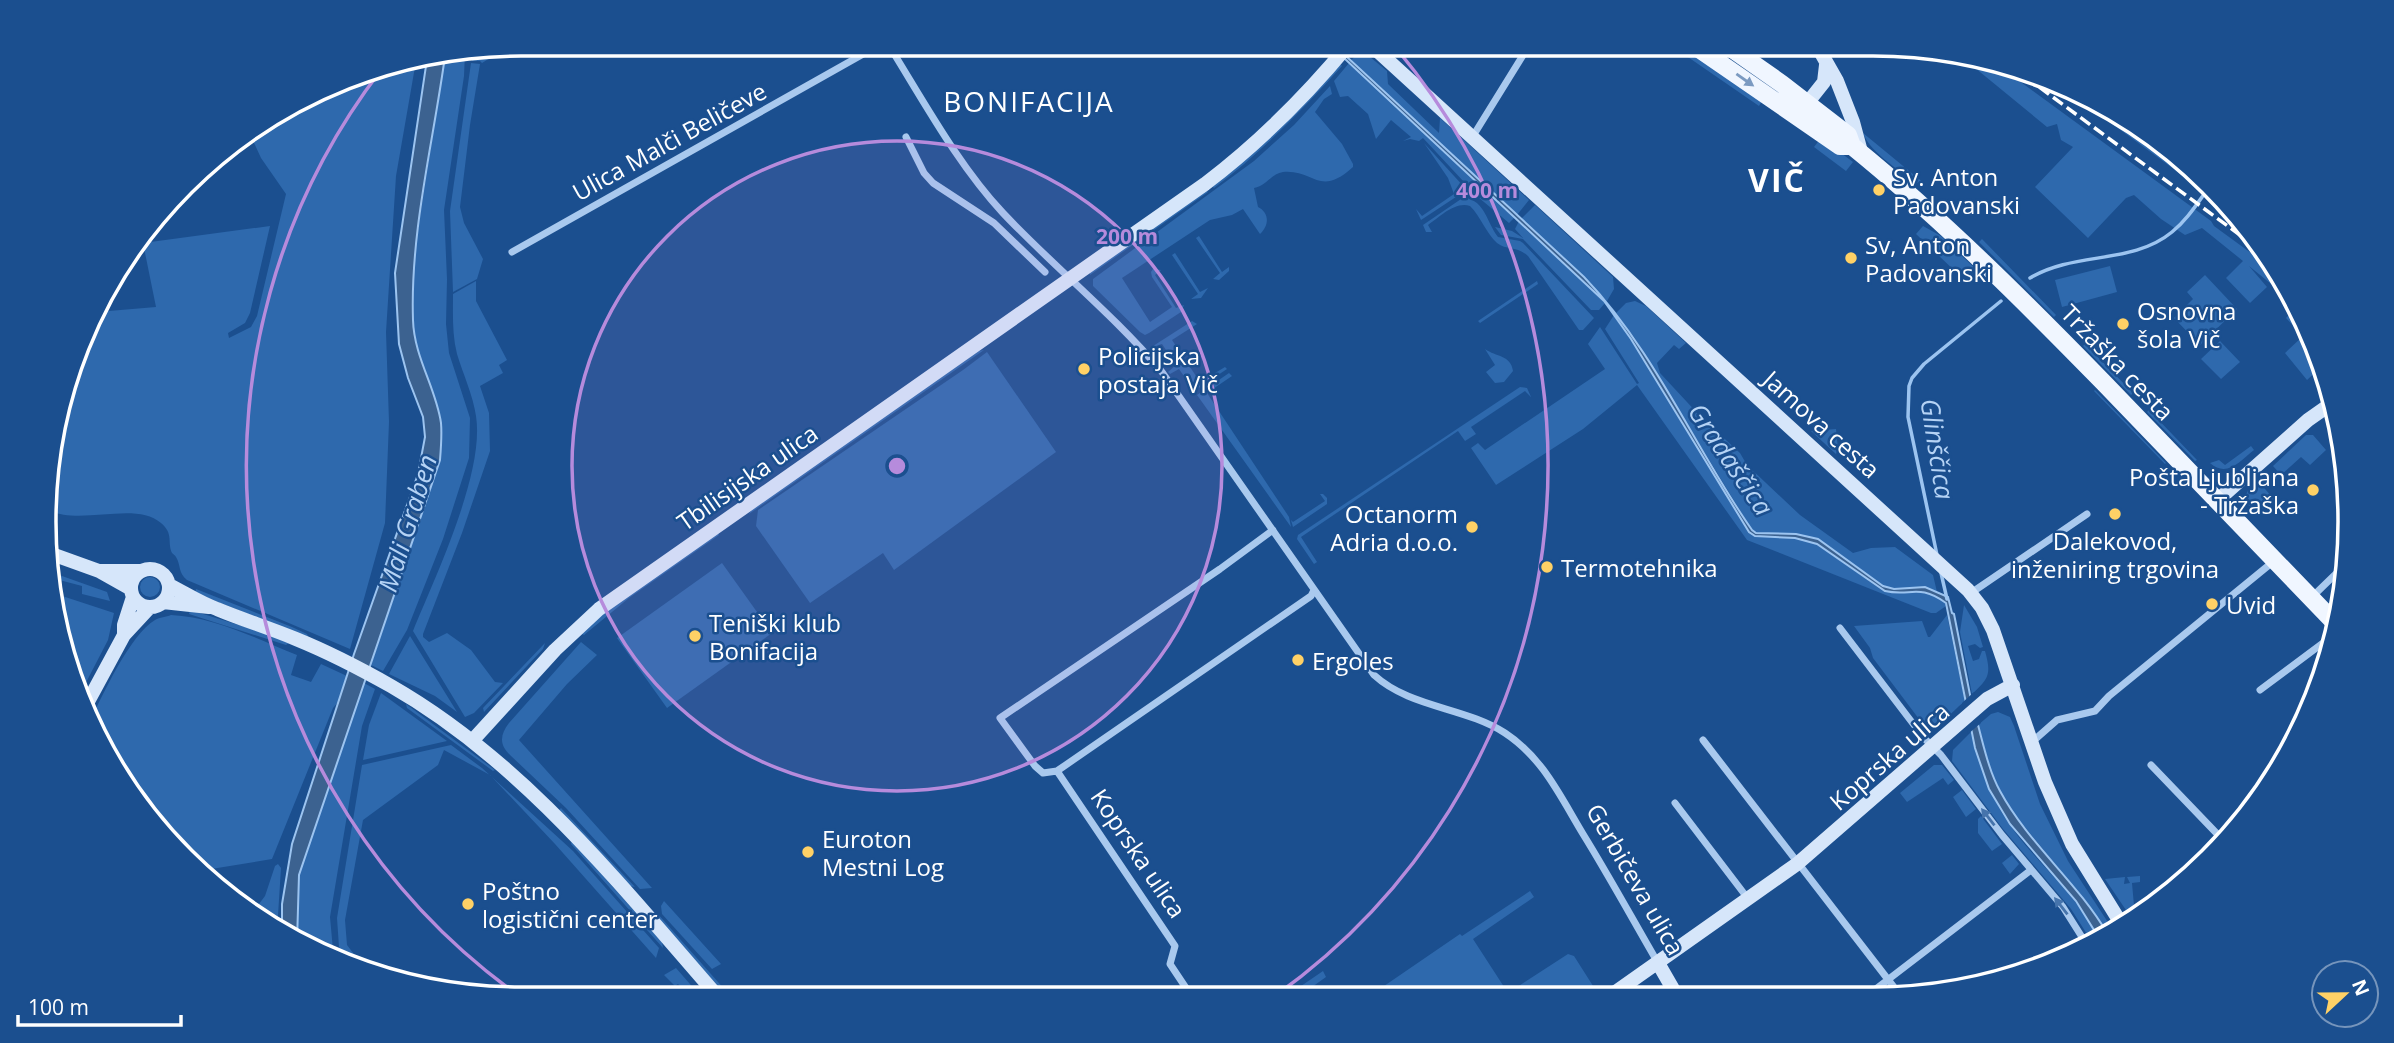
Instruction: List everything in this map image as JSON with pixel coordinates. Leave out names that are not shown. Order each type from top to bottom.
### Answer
[{"type":"main road","name":"Tržaška cesta","points":[[1712,56],[1803,110]]},
{"type":"main road","name":"Tržaška cesta","points":[[1739,56],[1803,110],[1840,146],[1857,150],[1928,209],[1982,260],[2328,616]]},
{"type":"street","name":"Ulica Malči Beličeve","points":[[512,252],[860,56]]},
{"type":"street","points":[[896,56],[976,179],[1004,213],[1130,335],[1163,372],[1273,530],[1314,590],[1311,596],[1057,771],[1043,773],[1035,766],[1000,718],[1273,530]]},
{"type":"street","name":"Tbilisijska ulica","points":[[472,741],[555,650],[615,597],[1072,279],[1237,159],[1296,104],[1339,56]]},
{"type":"street","name":"Jamova cesta","points":[[1383,56],[1971,593],[1990,624],[2045,782],[2072,845],[2117,917]]},
{"type":"street","points":[[1473,136],[1523,56]]},
{"type":"street","points":[[1822,56],[1837,81],[1853,121],[1857,150]]},
{"type":"street","points":[[1803,110],[1826,78],[1826,65]]},
{"type":"street","points":[[906,137],[933,183],[994,223],[1045,272]]},
{"type":"street","points":[[994,223],[1004,213]]},
{"type":"street","points":[[2218,500],[2324,409]]},
{"type":"street","points":[[1971,593],[2087,514]]},
{"type":"street","points":[[57,556],[99,570],[132,593],[142,605],[214,608]]},
{"type":"street","points":[[2032,742],[2057,720],[2095,711],[2109,696],[2275,561]]},
{"type":"street","points":[[90,698],[124,635],[168,596],[169,585],[160,571],[148,568],[139,571],[99,570]]},
{"type":"street","points":[[124,635],[134,577],[139,571]]},
{"type":"street","points":[[2311,598],[2335,575]]},
{"type":"street","points":[[169,585],[214,608],[327,653],[391,686],[472,741],[502,766],[588,849],[709,987]]},
{"type":"street","name":"Gerbičeva ulica","points":[[1314,590],[1365,664],[1382,683],[1423,702],[1491,724],[1521,744],[1534,757],[1555,785],[1672,987]]},
{"type":"street","points":[[1840,628],[2063,907],[2082,937]]},
{"type":"street","points":[[2260,690],[2322,643]]},
{"type":"street","name":"Koprska ulica","points":[[1623,987],[1797,864],[1987,699],[2013,685]]},
{"type":"street","points":[[1703,740],[1893,986]]},
{"type":"street","points":[[2151,765],[2217,833]]},
{"type":"street","name":"Koprska ulica","points":[[1057,771],[1175,946],[1170,964],[1185,987]]},
{"type":"street","points":[[1675,803],[1749,900]]},
{"type":"street","points":[[1879,987],[2031,870]]},
{"type":"shaded area","points":[[1356,56],[1369,56],[1387,71],[1388,84],[1439,133],[1440,118],[1529,200],[1517,215],[1351,60]]},
{"type":"shaded area","points":[[1686,56],[1700,56],[1763,99],[1759,106]]},
{"type":"shaded area","points":[[492,57],[482,63],[472,59]]},
{"type":"shaded area","points":[[465,60],[444,210],[446,324],[449,353],[470,418],[469,458],[443,539],[407,630],[383,671],[371,665],[440,460],[438,413],[419,357],[413,323],[417,236],[444,63]]},
{"type":"shaded area","points":[[471,63],[480,64],[460,207],[464,223],[483,259],[477,279],[453,292],[450,211]]},
{"type":"shaded area","points":[[1349,63],[1515,217],[1509,223],[1478,197],[1423,138],[1419,141],[1403,141],[1411,137],[1391,120],[1376,139],[1368,114],[1348,96],[1340,97],[1334,81]]},
{"type":"shaded area","points":[[1340,64],[1342,66],[1281,130],[1232,174],[1214,188],[1212,186]]},
{"type":"shaded area","points":[[1975,68],[2017,80],[2211,221],[2255,256],[2275,287],[2249,266],[2267,287],[2250,303],[2226,278],[2243,261],[2202,228],[2185,235],[2161,219],[2134,195],[2126,198],[2088,238],[2035,187],[2073,147],[2061,140],[2057,124],[2047,127]]},
{"type":"shaded area","points":[[415,69],[396,176],[386,332],[389,422],[385,523],[350,649],[187,580],[172,553],[168,531],[150,517],[124,513],[78,516],[56,513],[60,461],[72,401],[91,343],[104,316],[106,311],[156,307],[144,249],[149,242],[270,226],[250,313],[245,323],[228,333],[229,338],[251,327],[257,316],[286,194],[261,158],[253,141],[289,118],[343,91]]},
{"type":"shaded area","points":[[1330,86],[1332,94],[1324,99],[1315,112],[1342,144],[1353,167],[1342,176],[1324,181],[1294,172],[1279,173],[1254,188],[1258,207],[1265,213],[1267,220],[1260,234],[1243,209],[1232,215],[1210,220],[1122,278],[1150,322],[1172,307],[1152,277],[1153,269],[1161,270],[1155,275],[1176,308],[1184,305],[1181,312],[1149,333],[1145,335],[1140,332],[1093,286],[1093,279],[1254,161],[1294,125]]},
{"type":"shaded area","points":[[2103,117],[2156,152],[2186,178]]},
{"type":"shaded area","points":[[1863,133],[1925,184],[1924,187],[1880,156]]},
{"type":"shaded area","points":[[1821,138],[1853,162],[1846,171],[1814,147]]},
{"type":"shaded area","points":[[1424,143],[1465,188],[1462,193],[1421,220],[1416,209],[1422,216],[1454,194],[1448,178]]},
{"type":"shaded area","points":[[1206,190],[1208,192],[1090,275],[1090,272]]},
{"type":"shaded area","points":[[1464,197],[1477,203],[1498,237],[1523,243],[1594,318],[1583,330],[1579,330],[1528,256],[1520,250],[1497,243],[1470,206],[1459,206],[1448,211],[1428,225],[1432,232],[1426,232],[1423,225]]},
{"type":"shaded area","points":[[1535,205],[1613,277],[1614,289],[1607,301],[1521,219]]},
{"type":"shaded area","points":[[1519,221],[1605,303],[1599,310],[1591,310],[1523,239],[1501,235],[1495,227],[1512,231],[1523,238],[1515,229]]},
{"type":"shaded area","points":[[1923,226],[1941,236],[1985,278],[1958,274],[1916,234]]},
{"type":"shaded area","points":[[1199,236],[1222,272],[1229,267],[1229,271],[1219,280],[1213,279],[1220,273],[1196,238]]},
{"type":"shaded area","points":[[1982,239],[2056,315],[2054,317],[1979,242]]},
{"type":"shaded area","points":[[1175,253],[1200,292],[1208,288],[1201,298],[1191,299],[1198,294],[1172,255]]},
{"type":"shaded area","points":[[2110,266],[2117,292],[2062,307],[2055,280]]},
{"type":"shaded area","points":[[2205,275],[2237,309],[2200,345],[2174,318],[2193,299],[2187,292]]},
{"type":"shaded area","points":[[476,281],[476,301],[507,360],[499,365],[503,373],[480,386],[489,413],[490,451],[423,634],[429,642],[447,633],[471,650],[495,682],[503,683],[474,713],[465,717],[413,631],[456,525],[473,466],[477,439],[476,416],[455,346],[453,294]]},
{"type":"shaded area","points":[[1537,281],[1538,284],[1480,323],[1478,321]]},
{"type":"shaded area","points":[[1635,301],[1646,306],[1686,343],[1679,349],[1674,345],[1657,363],[1660,373],[1700,416],[1740,453],[1747,465],[1800,515],[1853,553],[1871,548],[1895,547],[1933,575],[1937,592],[1922,588],[1897,589],[1883,586],[1818,539],[1796,534],[1756,533],[1752,530],[1634,337],[1616,313],[1626,303]]},
{"type":"shaded area","points":[[1614,315],[1749,532],[1755,536],[1795,538],[1817,544],[1880,589],[1897,593],[1927,593],[1946,603],[1946,606],[1936,613],[1931,613],[1747,540],[1637,385],[1583,429],[1496,485],[1471,448],[1478,443],[1485,450],[1605,369],[1588,344],[1600,327],[1637,384],[1639,383],[1605,329]]},
{"type":"shaded area","points":[[2289,315],[2296,329],[2286,318]]},
{"type":"shaded area","points":[[1192,321],[1197,324],[1172,340],[1200,382],[1225,367],[1227,369],[1194,391],[1179,369],[1170,374],[1168,372],[1176,365],[1162,344],[1150,348]]},
{"type":"shaded area","points":[[2301,338],[2314,374],[2307,380],[2285,353]]},
{"type":"shaded area","points":[[2220,341],[2240,362],[2221,379],[2201,359]]},
{"type":"shaded area","points":[[2085,344],[2133,393],[2131,395],[2083,346]]},
{"type":"shaded area","points":[[1485,349],[1506,359],[1512,366],[1513,371],[1504,382],[1495,383],[1486,372],[1495,365]]},
{"type":"shaded area","points":[[984,350],[749,514],[752,509]]},
{"type":"shaded area","points":[[987,352],[1056,452],[894,570],[883,553],[810,603],[756,526],[758,510]]},
{"type":"shaded area","points":[[1229,373],[1232,376],[1207,393],[1289,517],[1291,527],[1197,395]]},
{"type":"shaded area","points":[[1520,387],[1527,388],[1531,397],[1525,391],[1471,427],[1476,434],[1465,441],[1458,431],[1301,537],[1317,562],[1314,564],[1297,539],[1298,535]]},
{"type":"shaded area","points":[[2094,391],[2166,463],[2165,464]]},
{"type":"shaded area","points":[[2149,410],[2197,460],[2195,461],[2147,412]]},
{"type":"shaded area","points":[[1836,429],[1836,454],[1811,431]]},
{"type":"shaded area","points":[[2306,435],[2313,435],[2326,450],[2310,465],[2301,457],[2281,475],[2273,466]]},
{"type":"shaded area","points":[[2251,446],[2254,450],[2233,466],[2222,469],[2210,463],[2219,460],[2225,465]]},
{"type":"shaded area","points":[[2258,481],[2273,501],[2263,514],[2258,516],[2245,497]]},
{"type":"shaded area","points":[[1320,494],[1327,498],[1327,504],[1293,527],[1291,520],[1293,522],[1325,501]]},
{"type":"shaded area","points":[[717,532],[719,535],[629,598],[584,635],[580,633],[611,608]]},
{"type":"shaded area","name":"Teniški klub Bonifacija","points":[[722,563],[772,633],[667,708],[617,638]]},
{"type":"shaded area","points":[[59,575],[107,592],[110,601],[82,594],[82,586],[60,580]]},
{"type":"shaded area","points":[[146,577],[154,577],[160,587],[154,597],[146,597],[140,591],[140,583]]},
{"type":"shaded area","points":[[196,589],[292,627],[307,634],[309,638],[195,593]]},
{"type":"shaded area","points":[[62,596],[114,613],[108,640],[85,684],[72,642]]},
{"type":"shaded area","points":[[1964,605],[1977,627],[1983,647],[1975,644],[1968,646],[1973,661],[1979,659],[1982,651],[1985,651],[1988,665],[1986,679],[1972,694],[1960,632]]},
{"type":"shaded area","points":[[190,610],[289,643],[286,645],[189,614]]},
{"type":"shaded area","points":[[171,615],[187,617],[220,624],[251,636],[297,655],[291,675],[311,682],[321,664],[347,676],[340,700],[333,708],[272,859],[212,869],[192,851],[152,805],[118,754],[104,727],[96,709],[127,651],[155,620]]},
{"type":"shaded area","points":[[1947,615],[1965,701],[1945,719],[1928,725],[1922,723],[1873,658],[1870,648],[1854,626],[1922,621],[1930,637]]},
{"type":"shaded area","points":[[410,636],[457,712],[435,696],[389,674]]},
{"type":"shaded area","points":[[581,642],[597,655],[567,684],[519,740],[652,888],[640,889],[566,808],[506,751],[502,743],[502,735],[509,723]]},
{"type":"shaded area","points":[[545,643],[543,649],[484,712],[483,708]]},
{"type":"shaded area","points":[[364,683],[375,689],[362,726],[330,917],[333,947],[297,929],[299,875]]},
{"type":"shaded area","points":[[381,693],[447,741],[363,760],[369,725]]},
{"type":"shaded area","points":[[406,704],[495,770],[407,708]]},
{"type":"shaded area","points":[[1998,712],[2010,717],[2040,804],[2068,861],[2108,923],[2105,925],[2103,926],[2005,800],[1992,774],[1978,725],[1991,714]]},
{"type":"shaded area","points":[[1971,732],[1983,773],[2002,813],[2025,845],[2077,904],[2095,930],[2087,934],[2071,909],[2003,829],[1952,761],[1953,750]]},
{"type":"shaded area","points":[[451,745],[489,775],[444,750],[438,765],[363,820],[345,920],[347,945],[356,956],[342,952],[339,947],[337,918],[362,765]]},
{"type":"shaded area","points":[[1934,765],[1942,765],[1954,780],[1948,785],[1943,778],[1907,802],[1900,793]]},
{"type":"shaded area","points":[[492,777],[573,851],[659,948],[656,958],[555,844]]},
{"type":"shaded area","points":[[1962,790],[1976,809],[1966,817],[1953,797]]},
{"type":"shaded area","points":[[561,808],[635,887],[630,886],[559,810]]},
{"type":"shaded area","points":[[1981,816],[2002,844],[1992,851],[1978,833],[1978,819]]},
{"type":"shaded area","points":[[572,841],[662,942],[663,948],[571,844]]},
{"type":"shaded area","points":[[2012,855],[2019,864],[2010,874],[2002,863]]},
{"type":"shaded area","points":[[278,864],[281,868],[278,918],[258,905],[265,896]]},
{"type":"shaded area","points":[[2140,876],[2140,882],[2132,883],[2134,907],[2127,912],[2105,879],[2125,877],[2124,884],[2130,883],[2127,877]]},
{"type":"shaded area","points":[[1530,891],[1534,897],[1473,939],[1504,987],[1383,987],[1460,934],[1462,936]]},
{"type":"shaded area","points":[[664,901],[721,964],[712,969],[662,914],[661,906]]},
{"type":"shaded area","points":[[657,913],[722,987],[718,987],[662,923]]},
{"type":"shaded area","points":[[1568,954],[1574,956],[1594,987],[1517,987]]},
{"type":"shaded area","points":[[676,968],[693,987],[681,987],[678,984],[675,986],[664,975]]},
{"type":"shaded area","points":[[1323,971],[1326,977],[1312,987],[1300,987]]},
{"type":"water","name":"Gradaščica","points":[[1342,56],[1346,56],[1584,277],[1609,306],[1632,336],[1752,530],[1756,533],[1796,534],[1818,539],[1883,586],[1894,589],[1925,587],[1948,597],[1954,614],[1976,725],[1996,783],[2024,828],[2082,897],[2103,926],[2094,931],[2076,901],[2010,824],[1989,789],[1975,748],[1946,603],[1921,592],[1885,591],[1817,544],[1795,538],[1755,536],[1749,532],[1631,339],[1604,301]]},
{"type":"water","name":"Mali Graben","points":[[444,63],[423,188],[413,287],[414,334],[441,423],[440,460],[299,875],[297,929],[282,921],[282,904],[292,844],[354,654],[418,474],[425,437],[423,417],[399,344],[395,273],[426,66]]},
{"type":"pier","points":[[1974,692],[1981,723],[1968,734],[1962,703]]},
{"type":"waterway","name":"Glinščica","points":[[2030,278],[2066,264],[2121,254],[2156,242],[2183,222],[2204,194]]},
{"type":"waterway","name":"Glinščica","points":[[1937,555],[1908,417],[1909,386],[1924,364],[2001,301]]},
{"type":"waterway","name":"Glinščica","points":[[1941,573],[1947,599]]},
{"type":"railway","points":[[2039,87],[2239,234]]},
{"type":"place","name":"Sv. Anton Padovanski","points":[[1879,190]]},
{"type":"place","name":"Sv, Anton Padovanski","points":[[1851,258]]},
{"type":"place","name":"Osnovna šola Vič","points":[[2123,324]]},
{"type":"place","name":"Policijska postaja Vič","points":[[1084,369]]},
{"type":"place","name":"Pošta Ljubljana - Tržaška","points":[[2313,490]]},
{"type":"place","name":"Dalekovod, inženiring trgovina","points":[[2115,514]]},
{"type":"place","name":"Octanorm Adria d.o.o.","points":[[1472,527]]},
{"type":"place","name":"Termotehnika","points":[[1547,567]]},
{"type":"place","name":"Uvid","points":[[2212,604]]},
{"type":"place","name":"Teniški klub Bonifacija","points":[[695,636]]},
{"type":"place","name":"Ergoles","points":[[1298,660]]},
{"type":"place","name":"Euroton Mestni Log","points":[[808,852]]},
{"type":"place","name":"Poštno logistični center","points":[[468,904]]},
{"type":"district","name":"BONIFACIJA","points":[[1029,101]]},
{"type":"district","name":"VIČ","points":[[1777,179]]}]
